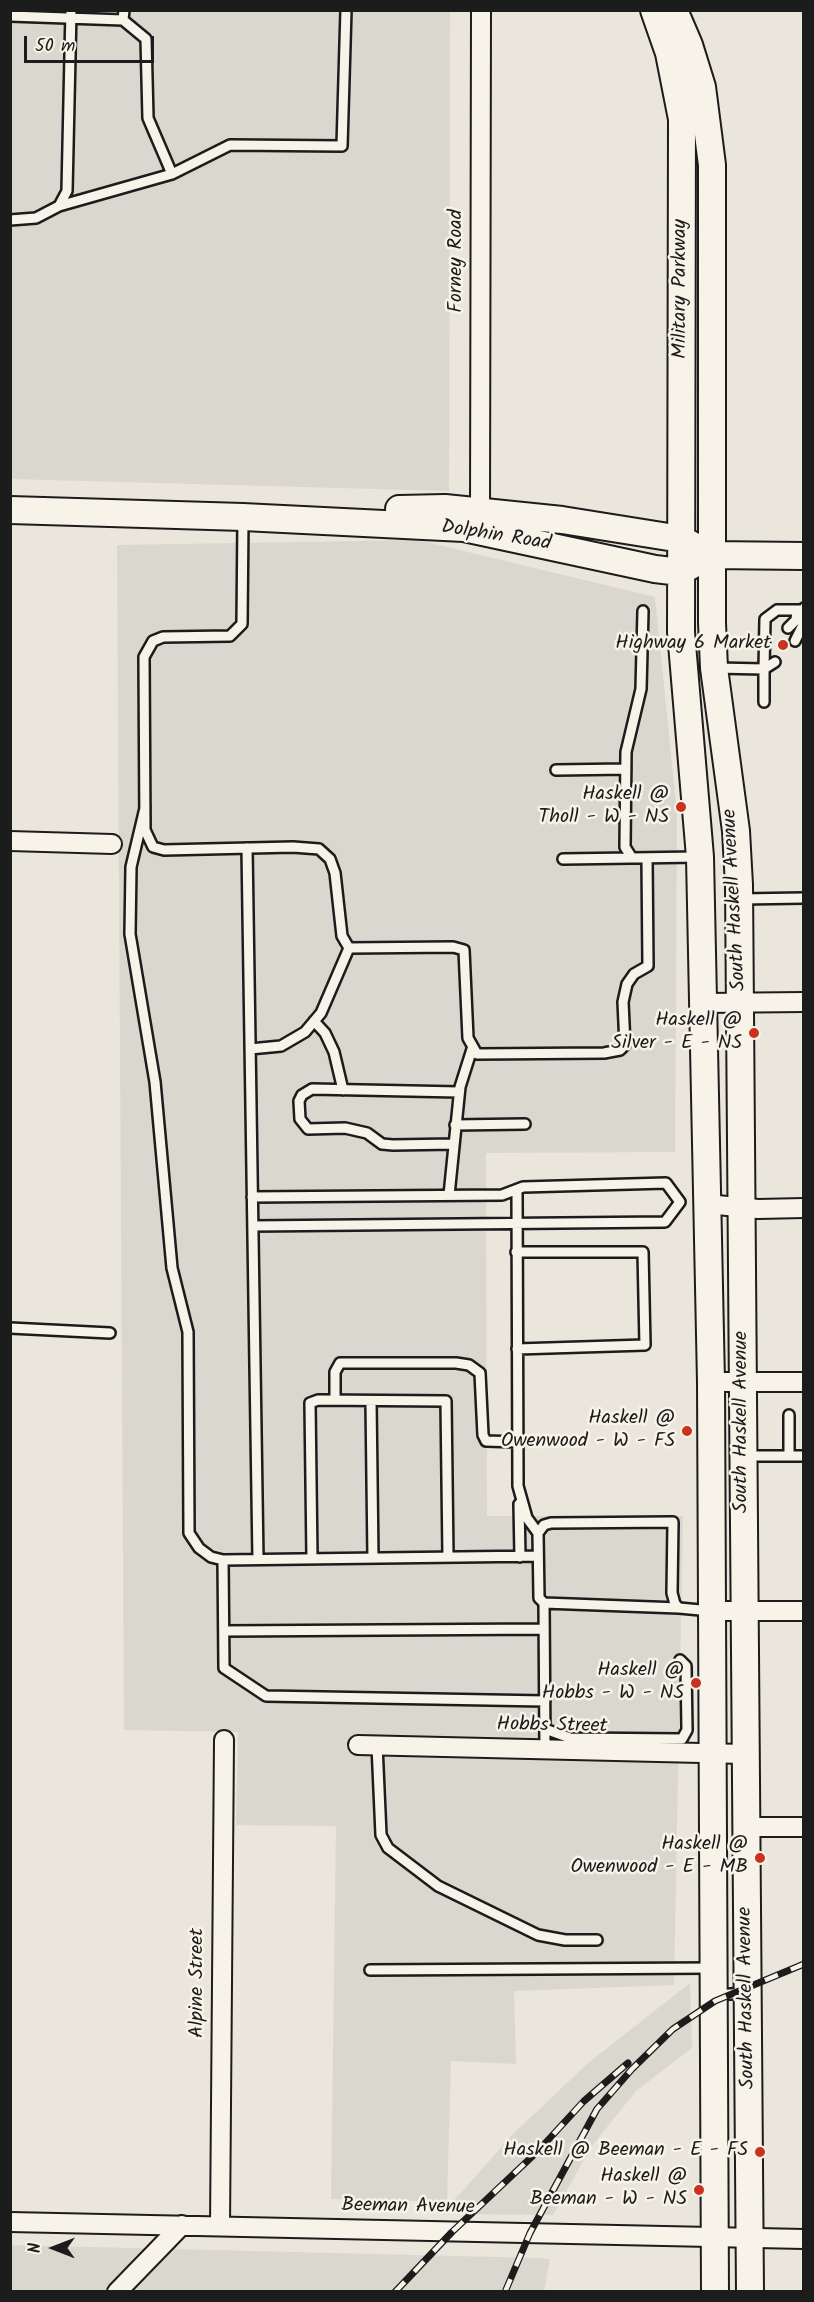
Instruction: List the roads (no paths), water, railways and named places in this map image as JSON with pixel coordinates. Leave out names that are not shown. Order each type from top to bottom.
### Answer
[{"type":"main road","name":"Military Parkway","points":[[654,10],[669,53],[682,119],[680,572]]},
{"type":"main road","name":"Military Parkway","points":[[674,10],[689,45],[702,87],[712,165],[710,555]]},
{"type":"main road","name":"Dolphin Road","points":[[275,519],[288,512],[445,508],[562,520],[681,539],[710,555],[804,556]]},
{"type":"main road","name":"Dolphin Road","points":[[10,510],[243,517],[464,528],[637,567],[680,572]]},
{"type":"main road","points":[[680,572],[710,555]]},
{"type":"main road","name":"South Haskell Avenue","points":[[710,555],[714,668],[737,856],[739,899],[750,2292]]},
{"type":"main road","name":"South Haskell Avenue","points":[[680,572],[681,632],[700,857],[705,1003],[694,1203],[711,1382],[714,1611],[715,2292]]},
{"type":"main road","points":[[700,857],[737,856]]},
{"type":"main road","points":[[714,1827],[746,1827]]},
{"type":"street","name":"Forney Road","points":[[480,511],[481,10]]},
{"type":"street","points":[[10,841],[112,844]]},
{"type":"street","points":[[705,1003],[804,1002]]},
{"type":"street","points":[[694,1203],[804,1208]]},
{"type":"street","points":[[711,1382],[804,1382]]},
{"type":"street","points":[[714,1611],[804,1611]]},
{"type":"street","name":"Alpine Street","points":[[220,2226],[224,1740]]},
{"type":"street","name":"Hobbs Street","points":[[358,1745],[744,1754]]},
{"type":"street","points":[[746,1827],[804,1827]]},
{"type":"street","name":"Beeman Avenue","points":[[10,2222],[804,2239]]},
{"type":"street","points":[[117,2292],[182,2225]]},
{"type":"lane","points":[[10,220],[36,218],[59,206],[172,174],[230,145],[342,146],[346,10]]},
{"type":"lane","points":[[59,206],[67,190],[71,14]]},
{"type":"lane","points":[[10,16],[124,15],[146,39],[148,118],[172,174]]},
{"type":"lane","points":[[243,517],[242,624],[230,636],[163,637],[153,641],[144,657],[145,830],[153,847],[164,850],[319,849],[330,859],[335,873],[342,936],[349,948]]},
{"type":"lane","points":[[764,702],[764,669],[767,649],[765,619],[777,610],[801,610]]},
{"type":"lane","points":[[788,628],[796,621],[801,610]]},
{"type":"lane","points":[[795,641],[803,625],[801,610]]},
{"type":"lane","points":[[632,858],[625,846],[627,740],[641,689],[643,611]]},
{"type":"lane","points":[[714,668],[764,669],[775,662]]},
{"type":"lane","points":[[556,770],[626,769]]},
{"type":"lane","points":[[145,808],[131,867],[130,934],[154,1082],[172,1268],[188,1332],[189,1533],[199,1548],[211,1557],[223,1560],[538,1556]]},
{"type":"lane","points":[[247,848],[258,1559]]},
{"type":"lane","points":[[563,859],[700,857]]},
{"type":"lane","points":[[349,948],[453,946],[464,950],[468,1038],[472,1049],[477,1054],[604,1053],[620,1050],[625,1045],[623,1002],[627,984],[634,974],[648,966],[647,858]]},
{"type":"lane","points":[[739,899],[804,898]]},
{"type":"lane","points":[[250,1049],[281,1046],[305,1032],[321,1013],[349,948]]},
{"type":"lane","points":[[314,1021],[325,1033],[334,1052],[344,1090]]},
{"type":"lane","points":[[448,1195],[459,1092],[472,1049]]},
{"type":"lane","points":[[453,1144],[382,1144],[359,1131],[345,1128],[308,1129],[300,1119],[299,1101],[305,1092],[312,1089],[459,1092]]},
{"type":"lane","points":[[455,1125],[525,1124]]},
{"type":"lane","points":[[252,1197],[502,1195],[523,1187],[666,1183],[694,1203],[665,1222],[253,1227]]},
{"type":"lane","points":[[517,1190],[520,1557]]},
{"type":"lane","points":[[516,1252],[643,1252],[645,1345],[517,1348]]},
{"type":"lane","points":[[10,1328],[110,1333]]},
{"type":"lane","points":[[335,1400],[335,1372],[340,1363],[469,1365],[480,1373],[483,1435],[486,1441],[518,1442]]},
{"type":"lane","points":[[312,1559],[310,1404],[318,1400],[446,1401],[448,1557]]},
{"type":"lane","points":[[371,1401],[373,1558]]},
{"type":"lane","points":[[789,1416],[789,1456]]},
{"type":"lane","points":[[743,1456],[804,1456]]},
{"type":"lane","points":[[518,1486],[527,1518],[538,1533],[539,1598],[544,1603],[714,1611]]},
{"type":"lane","points":[[538,1533],[544,1525],[551,1523],[674,1522],[672,1593],[679,1608]]},
{"type":"lane","points":[[223,1560],[225,1668],[266,1696],[545,1701]]},
{"type":"lane","points":[[544,1603],[545,1749]]},
{"type":"lane","points":[[224,1631],[544,1629]]},
{"type":"lane","points":[[545,1729],[570,1738],[682,1739],[687,1730],[686,1666],[680,1660]]},
{"type":"lane","points":[[377,1745],[381,1835],[388,1848],[438,1886],[538,1935],[565,1940],[597,1940]]},
{"type":"lane","points":[[370,1970],[715,1968]]},
{"type":"lane","points":[[715,1995],[748,1993]]},
{"type":"railway","points":[[505,2292],[530,2233],[597,2109],[632,2069],[673,2029],[715,2001],[804,1964]]},
{"type":"railway","points":[[395,2292],[452,2232],[538,2151],[584,2101],[628,2063]]},
{"type":"place","name":"Highway 6 Market","points":[[783,645]]},
{"type":"place","name":"Haskell @ Tholl - W - NS","points":[[681,807]]},
{"type":"place","name":"Haskell @ Silver - E - NS","points":[[754,1033]]},
{"type":"place","name":"Haskell @ Owenwood - W - FS","points":[[687,1431]]},
{"type":"place","name":"Haskell @ Hobbs - W - NS","points":[[696,1683]]},
{"type":"place","name":"Haskell @ Owenwood - E - MB","points":[[760,1858]]},
{"type":"place","name":"Haskell @ Beeman - E - FS","points":[[760,2152]]},
{"type":"place","name":"Haskell @ Beeman - W - NS","points":[[699,2190]]}]
